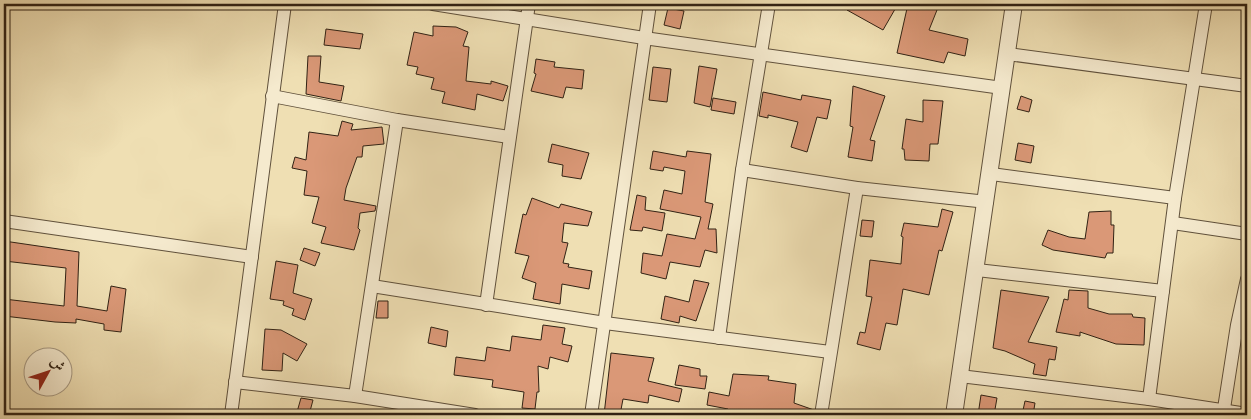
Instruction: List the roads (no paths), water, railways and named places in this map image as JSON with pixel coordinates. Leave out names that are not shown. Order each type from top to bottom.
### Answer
[{"type":"street","points":[[231,415],[285,4]]},
{"type":"street","points":[[433,4],[644,38],[1002,88]]},
{"type":"street","points":[[486,305],[509,137],[530,4]]},
{"type":"street","points":[[592,415],[650,4]]},
{"type":"street","points":[[719,338],[742,170],[769,4]]},
{"type":"street","points":[[954,415],[987,202],[1014,4]]},
{"type":"street","points":[[1149,399],[1175,198],[1206,4]]},
{"type":"street","points":[[1008,54],[1247,86]]},
{"type":"street","points":[[272,96],[398,120],[509,137]]},
{"type":"street","points":[[355,396],[398,120]]},
{"type":"street","points":[[742,170],[857,188],[987,202]]},
{"type":"street","points":[[991,174],[1175,198]]},
{"type":"street","points":[[821,415],[857,188]]},
{"type":"street","points":[[4,221],[252,257]]},
{"type":"street","points":[[1173,223],[1247,234]]},
{"type":"street","points":[[977,270],[1163,291]]},
{"type":"street","points":[[1224,412],[1241,301],[1247,279]]},
{"type":"street","points":[[372,286],[605,323],[830,352]]},
{"type":"street","points":[[960,376],[1149,399],[1224,412],[1247,414]]},
{"type":"street","points":[[235,382],[355,396],[475,415]]}]
